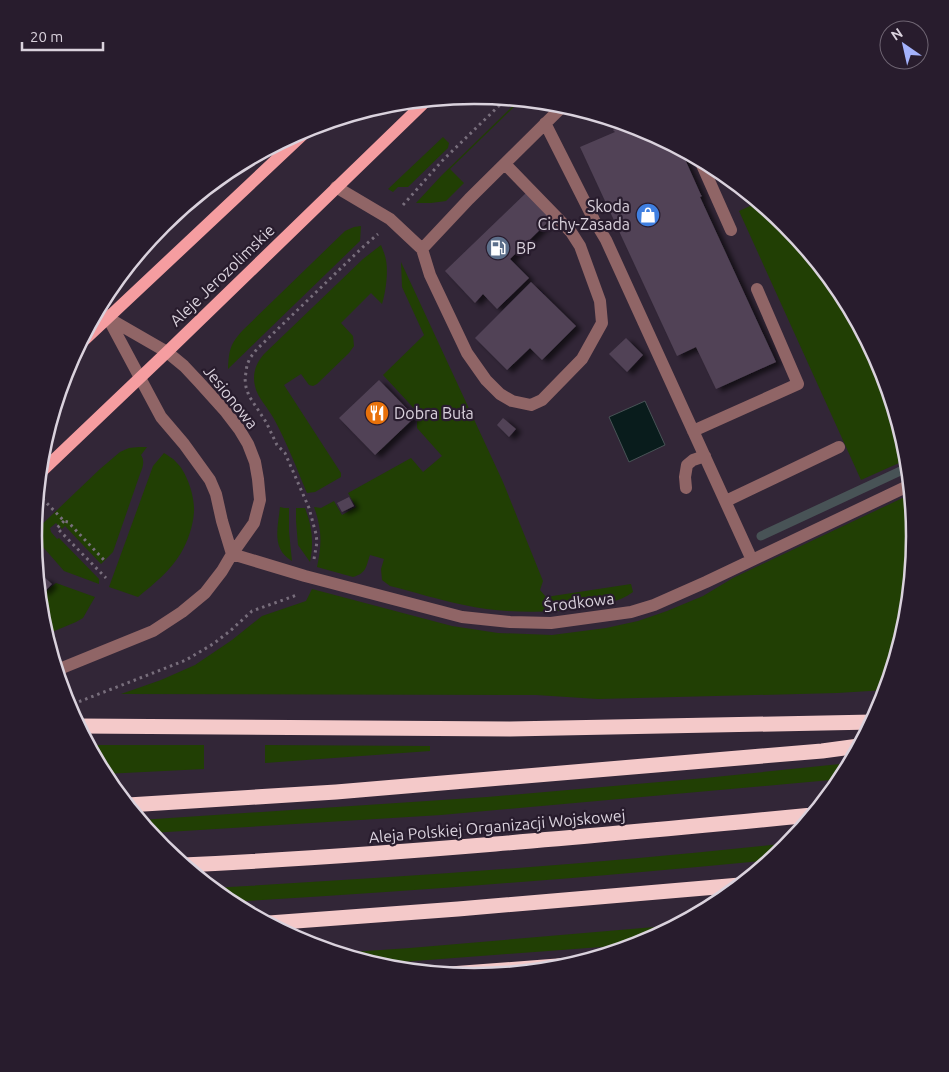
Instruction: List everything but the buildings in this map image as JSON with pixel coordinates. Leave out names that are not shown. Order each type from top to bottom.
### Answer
[{"type":"highway","points":[[87,726],[510,729],[864,722]]},
{"type":"highway","points":[[136,804],[336,792],[852,747]]},
{"type":"highway","name":"Aleja Polskiej Organizacji Wojskowej","points":[[194,865],[287,860],[588,837],[803,816]]},
{"type":"highway","points":[[283,923],[727,886]]},
{"type":"main road","name":"Aleje Jerozolimskie","points":[[49,466],[419,108]]},
{"type":"main road","points":[[95,331],[292,145]]},
{"type":"street","points":[[422,249],[557,112]]},
{"type":"street","points":[[545,123],[606,240],[752,560]]},
{"type":"street","points":[[336,187],[390,220],[422,249],[430,275],[467,353],[486,380],[500,394],[512,401],[531,405],[542,400],[582,359],[602,323],[600,301],[580,246],[571,232],[505,164]]},
{"type":"street","points":[[705,170],[731,230]]},
{"type":"street","points":[[693,431],[798,384],[757,289]]},
{"type":"street","points":[[104,314],[161,417],[184,444],[210,480],[216,494],[232,554]]},
{"type":"street","name":"Jesionowa","points":[[63,668],[153,631],[182,612],[205,593],[254,523],[260,500],[255,462],[240,429],[184,366],[167,352],[108,318]]},
{"type":"street","points":[[726,501],[839,447]]},
{"type":"street","points":[[686,488],[687,465],[693,460],[705,456]]},
{"type":"street","name":"Środkowa","points":[[232,554],[305,576],[462,617],[510,622],[545,623],[632,612],[654,605],[677,596],[904,488]]},
{"type":"path","points":[[407,200],[442,161],[500,105]]},
{"type":"path","points":[[311,562],[315,559],[317,542],[309,508],[285,453],[277,445],[266,422],[249,396],[246,387],[245,371],[250,358],[264,342],[376,236]]},
{"type":"path","points":[[44,500],[104,560]]},
{"type":"path","points":[[66,522],[57,528],[106,578]]},
{"type":"path","points":[[76,703],[186,660],[224,636],[252,611],[298,594],[301,591]]},
{"type":"green space","points":[[515,106],[450,169],[464,183],[446,201],[416,203],[442,175]]},
{"type":"green space","points":[[443,137],[449,143],[448,148],[408,187],[398,187],[393,192],[388,189]]},
{"type":"green space","points":[[752,205],[759,211],[799,251],[834,296],[849,320],[874,371],[892,424],[900,463],[861,480],[739,211]]},
{"type":"green space","points":[[361,226],[360,241],[228,369],[231,348],[235,339],[243,330],[345,231]]},
{"type":"green space","points":[[381,245],[387,267],[386,287],[382,304],[371,293],[341,323],[353,336],[354,346],[317,384],[309,385],[301,374],[284,385],[341,473],[341,477],[315,492],[307,493],[279,428],[256,390],[254,382],[255,369],[264,354],[363,259]]},
{"type":"green space","points":[[401,262],[503,482],[543,581],[540,590],[546,597],[631,584],[633,592],[615,601],[583,608],[554,611],[508,611],[478,608],[390,586],[382,580],[381,569],[384,559],[370,555],[367,566],[361,573],[353,577],[317,567],[320,537],[319,523],[314,507],[321,508],[334,501],[342,515],[356,507],[348,493],[411,458],[423,472],[442,456],[417,428],[417,418],[420,415],[383,375],[424,335],[402,287]]},
{"type":"green space","points":[[147,447],[141,455],[142,469],[113,552],[101,564],[65,526],[62,529],[56,523],[50,528],[57,539],[59,538],[99,579],[99,584],[64,571],[42,548],[42,524],[100,469],[120,452],[129,448]]},
{"type":"green space","points":[[164,453],[180,466],[190,485],[193,499],[193,523],[186,544],[177,560],[138,597],[109,587],[153,466]]},
{"type":"green space","points":[[905,497],[906,564],[903,592],[892,648],[878,690],[598,699],[536,695],[121,694],[161,680],[195,665],[232,640],[262,616],[306,601],[312,589],[452,626],[498,633],[552,635],[606,628],[638,621],[703,596],[733,578]]},
{"type":"green space","points":[[280,507],[289,508],[292,561],[285,556],[278,544],[277,530]]},
{"type":"green space","points":[[296,508],[305,508],[309,521],[312,534],[310,562],[298,545]]},
{"type":"green space","points":[[56,583],[95,597],[83,618],[53,631],[46,592]]},
{"type":"green space","points":[[96,745],[204,745],[204,769],[113,774]]},
{"type":"green space","points":[[265,745],[430,746],[430,751],[265,763]]},
{"type":"green space","points":[[842,764],[831,780],[441,815],[161,832],[149,819],[487,797]]},
{"type":"green space","points":[[777,844],[759,861],[500,884],[244,901],[223,887],[501,869]]},
{"type":"green space","points":[[658,927],[608,946],[403,962],[358,952]]},
{"type":"shaded area","points":[[645,401],[665,445],[629,462],[609,417]]},
{"type":"waterway","points":[[761,536],[901,471]]},
{"type":"place","name":"Skoda Cichy-Zasada","points":[[648,215]]},
{"type":"place","name":"BP","points":[[498,248]]},
{"type":"place","name":"Dobra Buła","points":[[377,413]]}]
